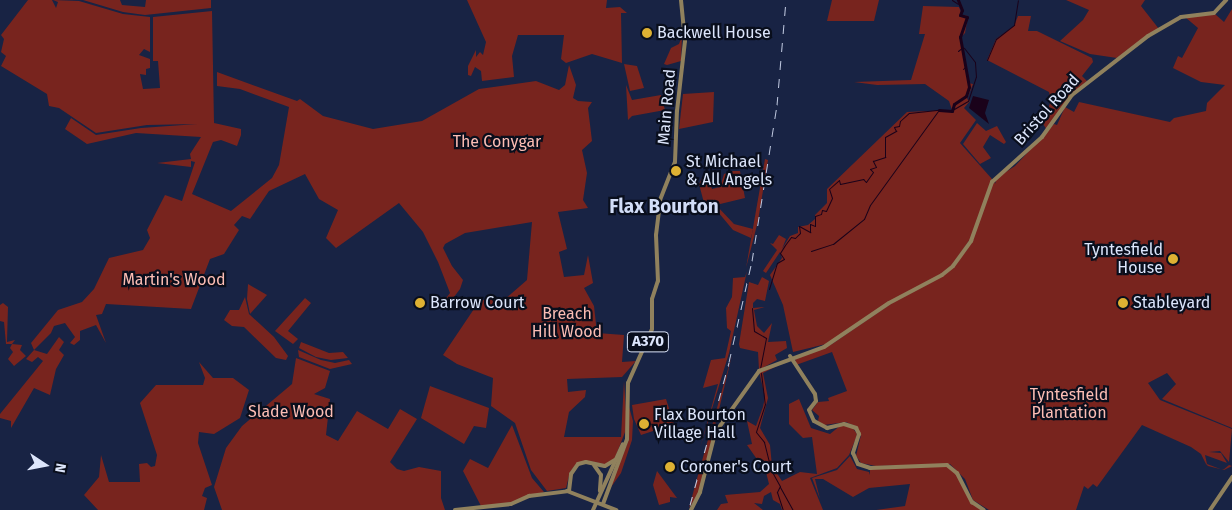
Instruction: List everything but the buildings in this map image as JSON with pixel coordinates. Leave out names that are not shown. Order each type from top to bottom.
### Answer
[{"type":"main road","name":"Main Road","points":[[628,433],[627,386],[652,329],[652,299],[658,281],[657,223],[661,196],[675,162],[686,41],[681,0]]},
{"type":"main road","name":"Bristol Road","points":[[691,510],[700,492],[715,433],[760,370],[790,356],[824,346],[953,266],[971,241],[992,182],[1042,137],[1076,92],[1148,36],[1181,17],[1214,13],[1226,0]]},
{"type":"main road","points":[[790,356],[815,394],[816,401],[809,410],[814,421],[827,428],[844,424],[856,428],[858,434],[853,453],[858,464],[870,468],[947,465],[957,473],[972,502],[984,510]]},
{"type":"main road","points":[[605,505],[628,433]]},
{"type":"main road","name":"A370","points":[[593,508],[628,433]]},
{"type":"main road","points":[[569,490],[574,468],[589,462],[607,466],[619,454]]},
{"type":"main road","points":[[589,462],[601,474],[598,498]]},
{"type":"main road","points":[[1211,509],[1232,477]]},
{"type":"main road","points":[[455,510],[511,504],[529,496],[569,490],[613,509]]},
{"type":"green space","points":[[28,0],[52,0],[56,8],[58,2],[53,0],[79,1],[123,14],[150,17],[150,52],[144,49],[139,55],[150,59],[150,68],[146,69],[146,75],[140,74],[143,89],[160,88],[158,61],[153,61],[153,17],[212,11],[214,123],[241,129],[241,135],[237,146],[221,140],[213,142],[192,194],[231,211],[272,178],[279,165],[289,107],[240,89],[217,86],[217,72],[297,101],[300,99],[323,116],[373,129],[422,121],[479,89],[536,81],[559,90],[565,85],[569,65],[576,85],[573,98],[578,101],[592,102],[588,108],[592,141],[582,150],[587,173],[583,200],[588,208],[558,212],[567,249],[559,252],[564,277],[584,275],[588,255],[593,283],[584,288],[594,306],[597,333],[624,335],[622,362],[636,361],[622,377],[567,379],[568,392],[586,390],[585,397],[569,412],[564,437],[621,437],[624,381],[627,427],[615,458],[608,465],[589,461],[577,463],[570,472],[566,488],[547,491],[531,470],[515,423],[491,406],[493,378],[457,364],[443,355],[480,300],[505,299],[527,280],[532,222],[465,233],[445,244],[443,248],[452,266],[463,280],[460,289],[448,305],[443,302],[450,293],[438,262],[423,232],[399,203],[336,248],[326,238],[338,210],[319,199],[305,174],[269,191],[250,219],[242,216],[234,225],[239,230],[224,254],[210,259],[191,309],[106,304],[102,314],[96,315],[106,343],[96,325],[80,331],[80,340],[74,345],[70,343],[75,337],[65,323],[54,326],[51,333],[34,350],[31,343],[58,310],[82,302],[94,289],[109,258],[143,250],[150,238],[147,230],[165,195],[182,201],[195,162],[191,161],[191,167],[157,163],[191,159],[190,154],[201,137],[136,133],[87,144],[65,129],[71,118],[96,135],[141,128],[197,124],[147,125],[96,133],[59,108],[49,106],[47,94],[1,66],[6,56],[1,52],[4,39],[1,35]]},
{"type":"green space","points":[[83,0],[120,0],[122,5],[145,7],[146,0],[211,0],[211,8],[145,15],[123,12]]},
{"type":"green space","points":[[467,0],[607,0],[606,8],[620,7],[627,13],[621,13],[622,63],[592,54],[566,63],[561,59],[564,35],[518,35],[512,56],[514,77],[482,81],[481,71],[475,67],[471,76],[468,75],[468,66],[476,50],[476,57],[480,52],[483,55],[486,42]]},
{"type":"green space","points":[[832,0],[879,0],[874,21],[827,21]]},
{"type":"green space","points":[[1066,0],[1145,0],[1141,6],[1159,29],[1117,58],[1090,54],[1060,41],[1083,20],[1089,10]]},
{"type":"green space","points":[[923,6],[959,7],[962,15],[968,16],[965,33],[960,38],[968,83],[973,84],[967,99],[970,101],[964,108],[976,120],[960,143],[992,179],[971,238],[952,265],[940,275],[889,302],[826,344],[793,352],[783,305],[770,275],[782,258],[780,252],[766,273],[763,271],[777,250],[770,243],[773,244],[779,235],[786,239],[782,249],[790,236],[798,233],[798,227],[808,225],[815,219],[815,215],[827,203],[827,189],[907,112],[952,110],[949,101],[925,84],[877,85],[854,82],[911,80],[925,34],[919,34]]},
{"type":"green space","name":"Tyntesfield Plantation","points":[[1232,9],[1232,428],[1162,399],[1176,384],[1167,373],[1148,383],[1160,400],[1232,429],[1229,462],[1220,451],[1209,452],[1221,453],[1227,463],[1205,455],[1207,464],[1221,469],[1208,466],[1201,454],[1191,447],[1142,425],[1097,487],[1093,484],[1088,489],[1084,486],[1076,510],[989,510],[973,500],[965,479],[950,464],[876,466],[861,463],[856,456],[861,435],[857,427],[846,422],[824,425],[818,421],[819,416],[812,410],[818,402],[829,401],[828,398],[847,391],[832,352],[796,365],[795,358],[832,344],[892,303],[941,277],[967,250],[990,186],[995,182],[996,184],[995,179],[1015,166],[1054,124],[1057,125],[1065,107],[1074,112],[1079,102],[1170,122],[1174,118],[1206,111],[1207,103],[1225,85],[1201,82],[1173,68],[1178,56],[1182,58],[1198,28],[1185,17],[1215,14],[1224,22]]},
{"type":"green space","points":[[1018,16],[1031,16],[1028,31],[1037,31],[1092,58],[1093,62],[1082,76],[1087,81],[1073,93],[1047,130],[1043,124],[1051,100],[1049,92],[987,60],[996,39],[1014,26]]},
{"type":"green space","points":[[682,36],[681,61],[667,65],[664,64],[671,48],[679,44]]},
{"type":"green space","points":[[624,64],[637,66],[644,88],[630,91]]},
{"type":"green space","points":[[626,85],[632,100],[661,95],[665,110],[632,116],[628,120]]},
{"type":"green space","points":[[714,92],[713,122],[679,129],[683,94]]},
{"type":"green space","points":[[977,123],[986,131],[997,126],[1006,142],[1004,144],[990,135],[983,147],[991,158],[980,164],[963,144]]},
{"type":"green space","points":[[765,159],[768,160],[758,221],[746,268]]},
{"type":"green space","points":[[740,171],[745,198],[716,205],[734,224],[753,229],[751,238],[733,230],[718,212],[707,213],[704,203],[699,184],[704,174],[708,174],[712,189],[720,187],[724,174]]},
{"type":"green space","points":[[747,271],[729,353],[700,448],[718,384],[703,388],[711,360],[725,358],[731,331],[727,328],[726,308],[732,297],[733,278],[745,277]]},
{"type":"green space","points":[[762,277],[769,281],[765,301],[757,299],[753,303],[753,308],[765,307],[754,310],[757,326],[764,333],[772,323],[768,342],[786,341],[787,348],[775,355],[777,360],[759,370],[758,352],[740,348],[739,344],[749,282],[758,285]]},
{"type":"green space","points":[[248,284],[267,295],[250,314],[247,299]]},
{"type":"green space","points":[[245,297],[249,314],[274,337],[288,356],[286,360],[276,358],[244,327],[232,326],[224,320],[230,310],[239,310]]},
{"type":"green space","points":[[305,298],[311,303],[288,331],[298,339],[293,344],[275,331]]},
{"type":"green space","points":[[3,303],[8,307],[7,342],[15,340],[12,344],[6,344],[4,322],[0,321],[0,305]]},
{"type":"green space","points":[[59,337],[64,342],[59,350],[64,355],[56,369],[50,395],[34,388],[11,428],[11,421],[0,418],[0,414],[43,361],[38,357],[32,362],[26,359],[34,350],[47,354]]},
{"type":"green space","points":[[301,342],[329,353],[343,352],[348,358],[331,360],[316,357],[299,348]]},
{"type":"green space","points":[[12,344],[22,345],[20,350],[26,356],[14,366],[8,359],[13,352],[10,348]]},
{"type":"green space","points":[[298,350],[321,360],[335,363],[349,360],[352,364],[330,369],[299,357]]},
{"type":"green space","points":[[732,355],[699,493],[689,508],[696,482]]},
{"type":"green space","name":"Slade Wood","points":[[296,358],[330,371],[325,388],[314,394],[330,399],[326,435],[338,441],[357,411],[388,429],[400,409],[417,419],[390,462],[397,469],[404,471],[419,467],[441,471],[441,498],[445,510],[222,510],[214,487],[226,448],[242,426],[292,384]]},
{"type":"green space","points":[[199,362],[213,378],[233,378],[249,390],[240,418],[214,434],[199,432],[198,443],[212,485],[205,488],[202,496],[207,498],[204,510],[98,510],[84,495],[99,477],[101,455],[109,482],[140,482],[139,464],[147,463],[151,467],[155,466],[157,455],[140,403],[156,385],[203,385],[205,378]]},
{"type":"green space","points":[[781,364],[763,373],[768,398],[760,428],[770,445],[772,466],[782,481],[800,472],[817,474],[812,437],[803,438],[789,424],[789,404],[799,399],[811,428],[830,434],[841,425],[852,427],[857,434],[849,455],[837,468],[810,478],[823,510],[782,510],[780,504],[773,500],[771,492],[764,496],[762,504],[754,503],[763,510],[717,510],[721,504],[728,503],[725,495],[760,492],[769,484],[766,472],[747,445],[752,444],[747,421],[756,426],[763,407],[765,397],[759,371]]},
{"type":"green space","points":[[430,386],[489,408],[486,428],[474,426],[464,444],[421,418]]},
{"type":"green space","points":[[666,399],[674,424],[641,435],[634,419],[632,405]]},
{"type":"green space","points":[[628,403],[633,421],[632,440],[621,473],[609,490],[629,439]]},
{"type":"green space","points":[[512,425],[532,478],[544,492],[515,502],[481,506],[463,471],[470,459],[488,468]]},
{"type":"green space","points":[[850,456],[857,469],[869,472],[870,475],[870,469],[947,466],[956,473],[970,501],[981,510],[876,510],[905,506],[910,484],[869,488],[853,497],[823,479],[815,479],[820,499],[812,478],[837,470]]},
{"type":"green space","points":[[657,471],[677,498],[670,497],[670,502],[659,505],[653,485]]},
{"type":"shaded area","points":[[973,96],[989,100],[985,113],[989,124],[969,108]]},
{"type":"waterway","points":[[952,0],[958,4]]},
{"type":"waterway","points":[[939,110],[952,111],[954,104],[966,96],[969,87],[960,37],[967,17],[960,15],[962,10],[958,0]]},
{"type":"waterway","points":[[987,60],[996,39],[1014,25],[1018,0]]},
{"type":"waterway","points":[[958,51],[963,47]]},
{"type":"waterway","points":[[954,109],[968,101],[976,77],[975,62],[964,48]]},
{"type":"waterway","points":[[769,289],[777,263],[784,259],[780,253],[791,237],[795,238],[800,233],[799,226],[810,232],[810,224],[815,226],[815,216],[821,214],[822,210],[826,211],[832,198],[829,189],[839,180],[840,184],[863,179],[866,182],[873,172],[870,169],[876,167],[873,161],[885,157],[885,137],[896,131],[894,127],[899,126],[900,121],[909,113],[939,110]]},
{"type":"waterway","points":[[811,251],[833,244],[864,219],[870,205],[938,111]]},
{"type":"waterway","points":[[752,308],[754,331],[766,338],[760,369]]},
{"type":"waterway","points":[[761,373],[765,404],[756,432],[764,442],[771,470],[780,486],[777,492],[783,510]]},
{"type":"waterway","points":[[780,487],[793,510]]},
{"type":"railway","points":[[690,505],[729,362],[752,261],[777,105],[786,0]]},
{"type":"place","name":"Backwell House","points":[[647,33]]},
{"type":"place","name":"St Michael & All Angels","points":[[676,171]]},
{"type":"place","name":"Tyntesfield House","points":[[1173,259]]},
{"type":"place","name":"Barrow Court","points":[[420,303]]},
{"type":"place","name":"Stableyard","points":[[1123,303]]},
{"type":"place","name":"Flax Bourton Village Hall","points":[[644,424]]},
{"type":"place","name":"Coroner's Court","points":[[670,467]]},
{"type":"district","name":"Flax Bourton","points":[[664,207]]},
{"type":"park label","name":"The Conygar","points":[[497,142]]},
{"type":"park label","name":"Martin's Wood","points":[[174,280]]},
{"type":"park label","name":"Breach Hill Wood","points":[[567,323]]}]
